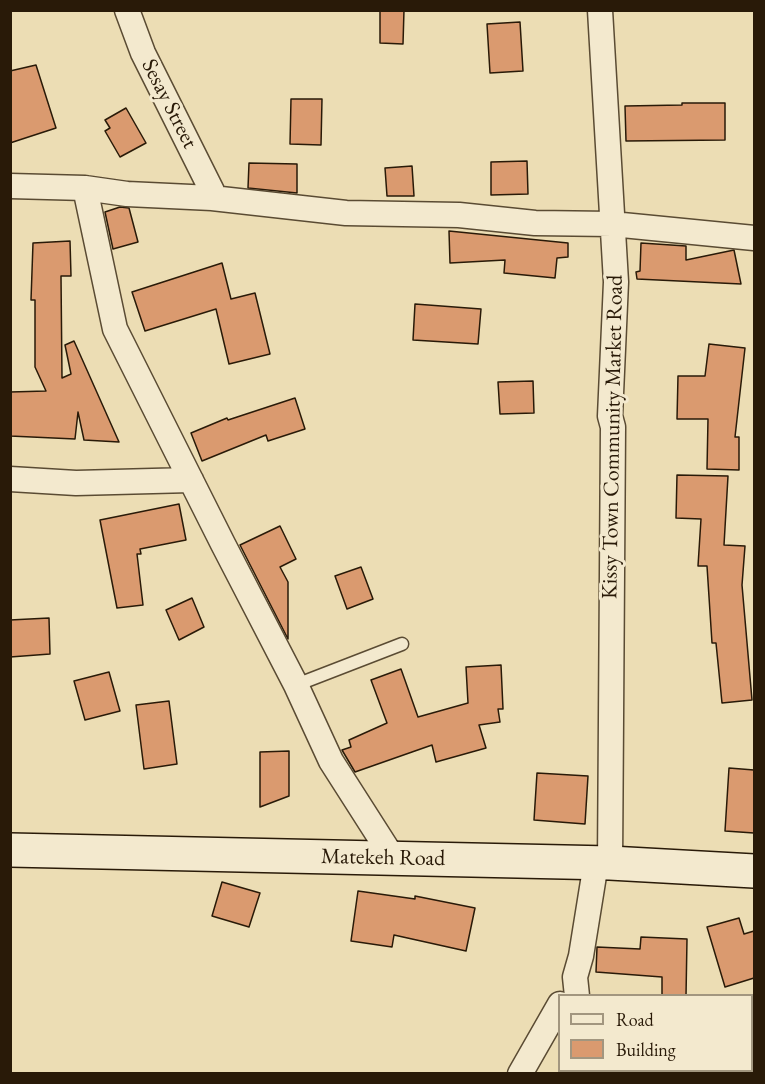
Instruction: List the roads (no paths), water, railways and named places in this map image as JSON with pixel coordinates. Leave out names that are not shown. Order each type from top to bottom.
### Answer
[{"type":"street","name":"Sesay Street","points":[[127,10],[143,53],[212,191],[212,198]]},
{"type":"street","name":"Kissy Town Community Market Road","points":[[572,989],[603,863],[613,428],[610,416],[616,282],[600,10]]},
{"type":"street","points":[[10,186],[85,188],[128,194],[212,198],[346,213],[459,215],[535,223],[663,227],[721,236],[754,238]]},
{"type":"street","points":[[85,188],[115,329],[296,685],[331,761],[393,858]]},
{"type":"street","points":[[10,479],[76,483],[191,480]]},
{"type":"street","name":"Matekeh Road","points":[[10,850],[603,863],[754,871]]},
{"type":"street","points":[[520,1074],[558,1008]]},
{"type":"lane","points":[[296,685],[402,644]]}]
